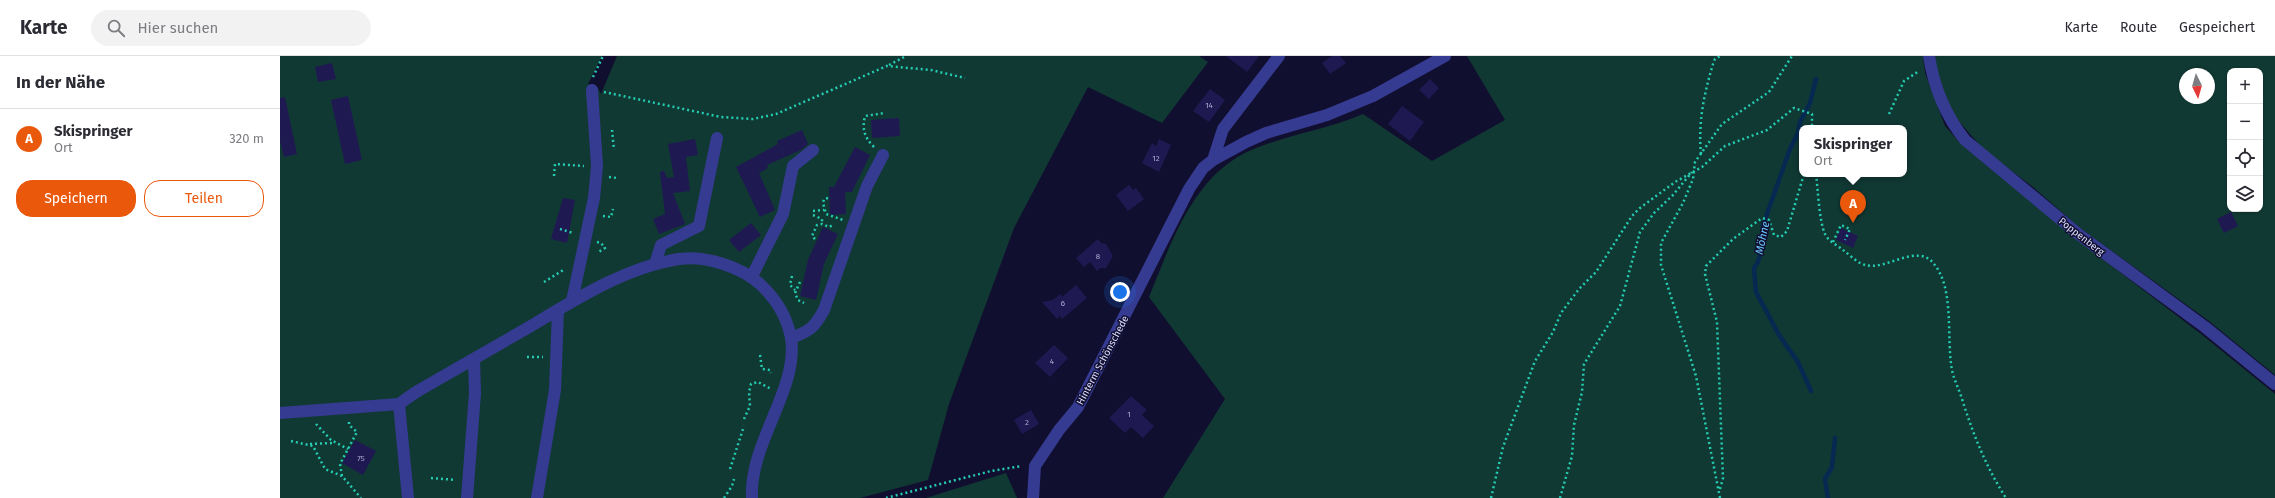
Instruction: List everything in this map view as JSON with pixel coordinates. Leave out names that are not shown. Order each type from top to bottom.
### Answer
[{"type":"street","name":"Hinterm Schönschede","points":[[1213,160],[1223,129],[1279,56]]},
{"type":"street","name":"Hinterm Schönschede","points":[[1035,466],[1059,430],[1078,407],[1188,188],[1203,168],[1213,160],[1266,133],[1327,115],[1373,96],[1445,56]]},
{"type":"street","name":"Poppenberg","points":[[1929,60],[1940,99],[1951,123],[1965,140],[2077,233],[2205,326],[2275,384]]},
{"type":"street","points":[[572,302],[580,261],[593,213],[597,166],[592,90]]},
{"type":"street","points":[[655,264],[661,245],[699,226],[717,138]]},
{"type":"street","points":[[752,276],[783,214],[794,166],[814,150]]},
{"type":"street","points":[[790,338],[808,332],[816,324],[824,310],[867,186],[883,155]]},
{"type":"street","points":[[280,413],[399,404],[416,392],[572,302],[634,272],[655,264],[680,259],[698,259],[727,266],[752,276],[770,293],[783,313],[790,338],[791,358],[753,474],[752,498]]},
{"type":"street","points":[[536,498],[555,390],[558,310]]},
{"type":"street","points":[[467,498],[467,481],[475,404],[474,359]]},
{"type":"street","points":[[399,404],[408,498]]},
{"type":"street","points":[[1033,498],[1035,466]]},
{"type":"path","points":[[603,56],[593,77],[592,90],[721,117],[753,119],[776,114],[887,66],[906,56]]},
{"type":"path","points":[[1701,154],[1699,124],[1702,103],[1713,64],[1715,59],[1720,56]]},
{"type":"path","points":[[1720,498],[1696,376],[1664,274],[1660,255],[1661,243],[1683,203],[1692,179],[1695,162],[1722,124],[1769,92],[1792,56]]},
{"type":"path","points":[[1890,114],[1904,81],[1929,60]]},
{"type":"path","points":[[887,66],[931,70],[965,78]]},
{"type":"path","points":[[1491,498],[1503,447],[1536,361],[1553,332],[1561,313],[1579,289],[1588,282],[1602,264],[1632,216],[1652,198],[1693,170],[1702,167],[1733,141],[1766,130],[1794,108],[1798,108],[1812,114],[1812,125]]},
{"type":"path","points":[[883,155],[864,135],[863,126],[865,116],[884,113]]},
{"type":"path","points":[[612,130],[614,150]]},
{"type":"path","points":[[554,176],[555,164],[597,166]]},
{"type":"path","points":[[1560,498],[1572,456],[1574,425],[1582,392],[1584,364],[1620,306],[1640,232],[1654,212],[1673,195],[1693,170]]},
{"type":"path","points":[[1719,490],[1723,478],[1717,322],[1705,274],[1706,266],[1733,239],[1762,218],[1769,220],[1774,235],[1781,237],[1787,231],[1803,177]]},
{"type":"path","points":[[1816,177],[1823,228],[1827,238],[1866,265],[1879,265],[1915,256],[1927,258],[1934,264],[1941,275],[1946,300],[1951,360],[1954,377],[1980,449],[1994,478],[2006,498]]},
{"type":"path","points":[[828,198],[824,199],[823,203],[824,210],[830,216],[846,221],[855,220]]},
{"type":"path","points":[[813,211],[824,210]]},
{"type":"path","points":[[812,215],[822,219],[822,224]]},
{"type":"path","points":[[815,239],[812,236],[813,230],[817,225],[822,224],[830,227],[832,225]]},
{"type":"path","points":[[1833,242],[1841,225],[1850,229],[1845,240]]},
{"type":"path","points":[[544,282],[580,261]]},
{"type":"path","points":[[792,276],[790,277],[790,285],[796,290]]},
{"type":"path","points":[[800,282],[796,290],[796,297],[804,303]]},
{"type":"path","points":[[760,355],[762,369],[770,370],[771,373]]},
{"type":"path","points":[[744,419],[751,402],[749,392],[751,384],[758,382],[768,388],[781,392]]},
{"type":"path","points":[[342,476],[340,464],[357,432],[349,425],[348,408]]},
{"type":"path","points":[[305,411],[334,442],[348,449]]},
{"type":"path","points":[[730,469],[744,426]]},
{"type":"path","points":[[291,441],[309,444],[334,442]]},
{"type":"path","points":[[309,444],[313,446],[325,469],[342,476],[361,498]]},
{"type":"path","points":[[886,498],[1014,466],[1035,466]]},
{"type":"path","points":[[431,478],[467,481]]},
{"type":"path","points":[[724,498],[732,486],[734,479]]},
{"type":"green space","points":[[280,56],[602,56],[588,84],[598,88],[601,94],[617,56],[1199,56],[1208,62],[1162,123],[1088,87],[1014,228],[949,404],[928,480],[860,498],[280,498]]},
{"type":"green space","points":[[1467,56],[1923,56],[1925,73],[1945,126],[1961,144],[2075,238],[2201,334],[2275,394],[2275,498],[1163,498],[1225,399],[1149,297],[1177,232],[1188,210],[1201,191],[1216,174],[1235,159],[1256,148],[1337,124],[1363,114],[1432,161],[1505,120]]},
{"type":"green space","points":[[1935,56],[2275,56],[2275,375],[2209,321],[2080,228],[2033,187],[1984,150],[1956,118],[1945,98],[1936,69]]},
{"type":"green space","points":[[1006,473],[1017,498],[926,498]]},
{"type":"building","points":[[1226,56],[1259,56],[1247,72]]},
{"type":"building","points":[[1332,56],[1340,56],[1346,63],[1330,74],[1322,63]]},
{"type":"building","points":[[332,63],[336,79],[318,82],[315,67]]},
{"type":"building","points":[[1430,79],[1439,88],[1429,99],[1419,90]]},
{"type":"building","points":[[1210,89],[1225,100],[1209,122],[1193,111]]},
{"type":"building","points":[[348,96],[362,160],[345,164],[331,100]]},
{"type":"building","points":[[285,97],[297,154],[284,157],[280,141],[280,98]]},
{"type":"building","points":[[1402,106],[1424,122],[1410,141],[1388,124]]},
{"type":"building","points":[[899,118],[900,136],[872,138],[871,120]]},
{"type":"building","points":[[802,130],[808,144],[801,150],[767,165],[768,168],[759,173],[775,210],[760,217],[736,167],[778,144],[777,141]]},
{"type":"building","points":[[695,139],[698,155],[686,157],[690,191],[673,193],[685,224],[659,234],[653,219],[665,214],[660,172],[664,171],[667,178],[674,177],[668,144]]},
{"type":"building","points":[[1159,139],[1171,145],[1159,172],[1142,163],[1152,143],[1156,146]]},
{"type":"building","points":[[855,147],[870,155],[852,192],[845,192],[846,214],[830,215],[829,187],[834,187]]},
{"type":"building","points":[[1129,185],[1133,190],[1136,188],[1144,199],[1128,211],[1116,195]]},
{"type":"building","points":[[563,198],[575,200],[567,243],[551,239]]},
{"type":"building","points":[[2231,212],[2238,226],[2224,233],[2217,219]]},
{"type":"building","points":[[751,223],[761,235],[739,252],[729,240]]},
{"type":"building","points":[[823,227],[838,234],[824,264],[816,300],[800,296],[808,260]]},
{"type":"building","points":[[1841,228],[1858,236],[1853,248],[1836,240]]},
{"type":"building","points":[[1098,239],[1101,243],[1106,244],[1113,256],[1106,268],[1100,268],[1097,271],[1090,262],[1084,267],[1076,258]]},
{"type":"building","points":[[1076,285],[1087,298],[1062,319],[1060,316],[1057,319],[1042,302],[1053,300],[1060,294],[1062,297]]},
{"type":"building","points":[[1054,345],[1068,358],[1050,377],[1035,363]]},
{"type":"building","points":[[1131,396],[1147,410],[1142,415],[1154,426],[1143,438],[1131,427],[1125,433],[1109,418]]},
{"type":"building","points":[[1031,410],[1039,424],[1022,434],[1014,420]]},
{"type":"building","points":[[355,440],[376,451],[363,475],[342,463]]},
{"type":"waterway","name":"Möhne","points":[[1799,125],[1810,103],[1816,79]]},
{"type":"waterway","name":"Möhne","points":[[1799,128],[1763,225],[1762,247],[1758,262],[1754,268],[1756,292],[1779,335],[1798,362],[1811,391]]},
{"type":"waterway","name":"Möhne","points":[[1828,498],[1825,479],[1832,467],[1835,438]]},
{"type":"place","name":"Skispringer","points":[[1853,223]]}]
